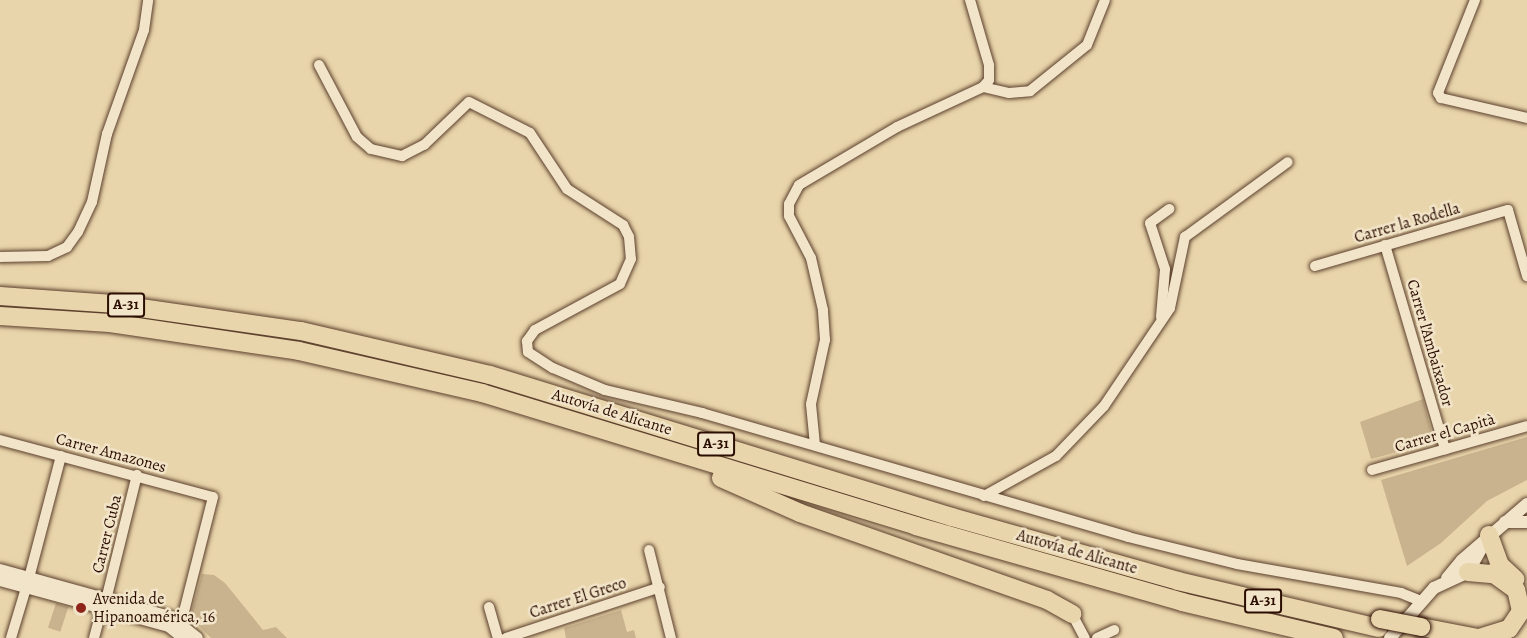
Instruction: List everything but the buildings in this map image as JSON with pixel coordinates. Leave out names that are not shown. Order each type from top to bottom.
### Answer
[{"type":"highway","name":"Autovía de Alicante","points":[[0,296],[113,304],[301,331],[490,375],[952,517],[1178,581],[1348,618],[1383,628],[1419,634],[1478,638]]},
{"type":"highway","name":"Autovía de Alicante","points":[[0,316],[110,323],[299,351],[482,393],[949,536],[1182,602],[1334,638]]},
{"type":"highway","points":[[647,444],[668,459],[743,486],[800,513],[1047,600],[1071,614]]},
{"type":"highway","points":[[1489,535],[1500,565],[1521,583]]},
{"type":"highway","points":[[1468,572],[1493,573],[1521,583]]},
{"type":"highway","points":[[1478,638],[1509,629],[1521,611],[1516,590],[1493,573]]},
{"type":"street","points":[[0,257],[48,256],[67,248],[78,232],[92,202],[107,134],[144,30],[148,0]]},
{"type":"street","points":[[815,445],[811,404],[825,340],[823,310],[811,258],[789,216],[789,204],[799,185],[897,127],[983,87],[988,80],[990,65],[970,0]]},
{"type":"street","points":[[983,87],[1009,93],[1030,91],[1087,45],[1105,0]]},
{"type":"street","points":[[1475,0],[1438,93],[1441,98],[1527,118]]},
{"type":"street","points":[[319,65],[357,138],[371,149],[402,156],[424,145],[469,102],[530,133],[567,189],[623,225],[631,246],[628,273],[620,284],[535,330],[527,341],[528,352],[534,358],[605,390],[815,445],[984,496],[1237,564],[1401,593],[1421,601]]},
{"type":"street","points":[[984,496],[1056,456],[1104,406],[1161,318],[1170,308],[1185,237],[1288,162]]},
{"type":"street","points":[[1161,318],[1165,269],[1150,223],[1169,209]]},
{"type":"street","name":"Carrer la Rodella","points":[[1315,266],[1508,210],[1527,276]]},
{"type":"street","name":"Carrer l'Ambaixador","points":[[1385,245],[1445,449]]},
{"type":"street","name":"Carrer el Capità","points":[[1372,470],[1527,426]]},
{"type":"street","name":"Carrer Amazones","points":[[0,440],[213,497],[180,633]]},
{"type":"street","points":[[11,638],[62,456]]},
{"type":"street","name":"Carrer Cuba","points":[[94,638],[137,475]]},
{"type":"street","points":[[1383,628],[1421,601],[1489,535],[1527,504]]},
{"type":"street","points":[[1504,522],[1527,522]]},
{"type":"street","points":[[1445,580],[1468,572],[1489,535]]},
{"type":"street","points":[[650,550],[671,638]]},
{"type":"street","points":[[0,570],[28,583],[169,626],[180,633],[197,638]]},
{"type":"street","points":[[0,580],[28,583]]},
{"type":"street","name":"Carrer El Greco","points":[[506,638],[660,587]]},
{"type":"street","points":[[489,607],[498,638]]},
{"type":"street","points":[[1071,614],[1086,638]]},
{"type":"street","points":[[1097,638],[1114,630]]},
{"type":"shaded area","points":[[1423,399],[1434,442],[1371,459],[1360,422]]},
{"type":"shaded area","points":[[1527,437],[1527,480],[1487,501],[1441,543],[1407,566],[1381,480]]},
{"type":"shaded area","points":[[202,574],[214,575],[225,583],[263,630],[276,627],[287,638],[211,638],[190,617]]},
{"type":"shaded area","points":[[56,603],[68,607],[60,632],[48,628]]},
{"type":"shaded area","points":[[621,610],[627,632],[634,630],[636,638],[566,638],[564,628]]},
{"type":"place","name":"Avenida de Hipanoamérica, 16","points":[[81,608]]}]
